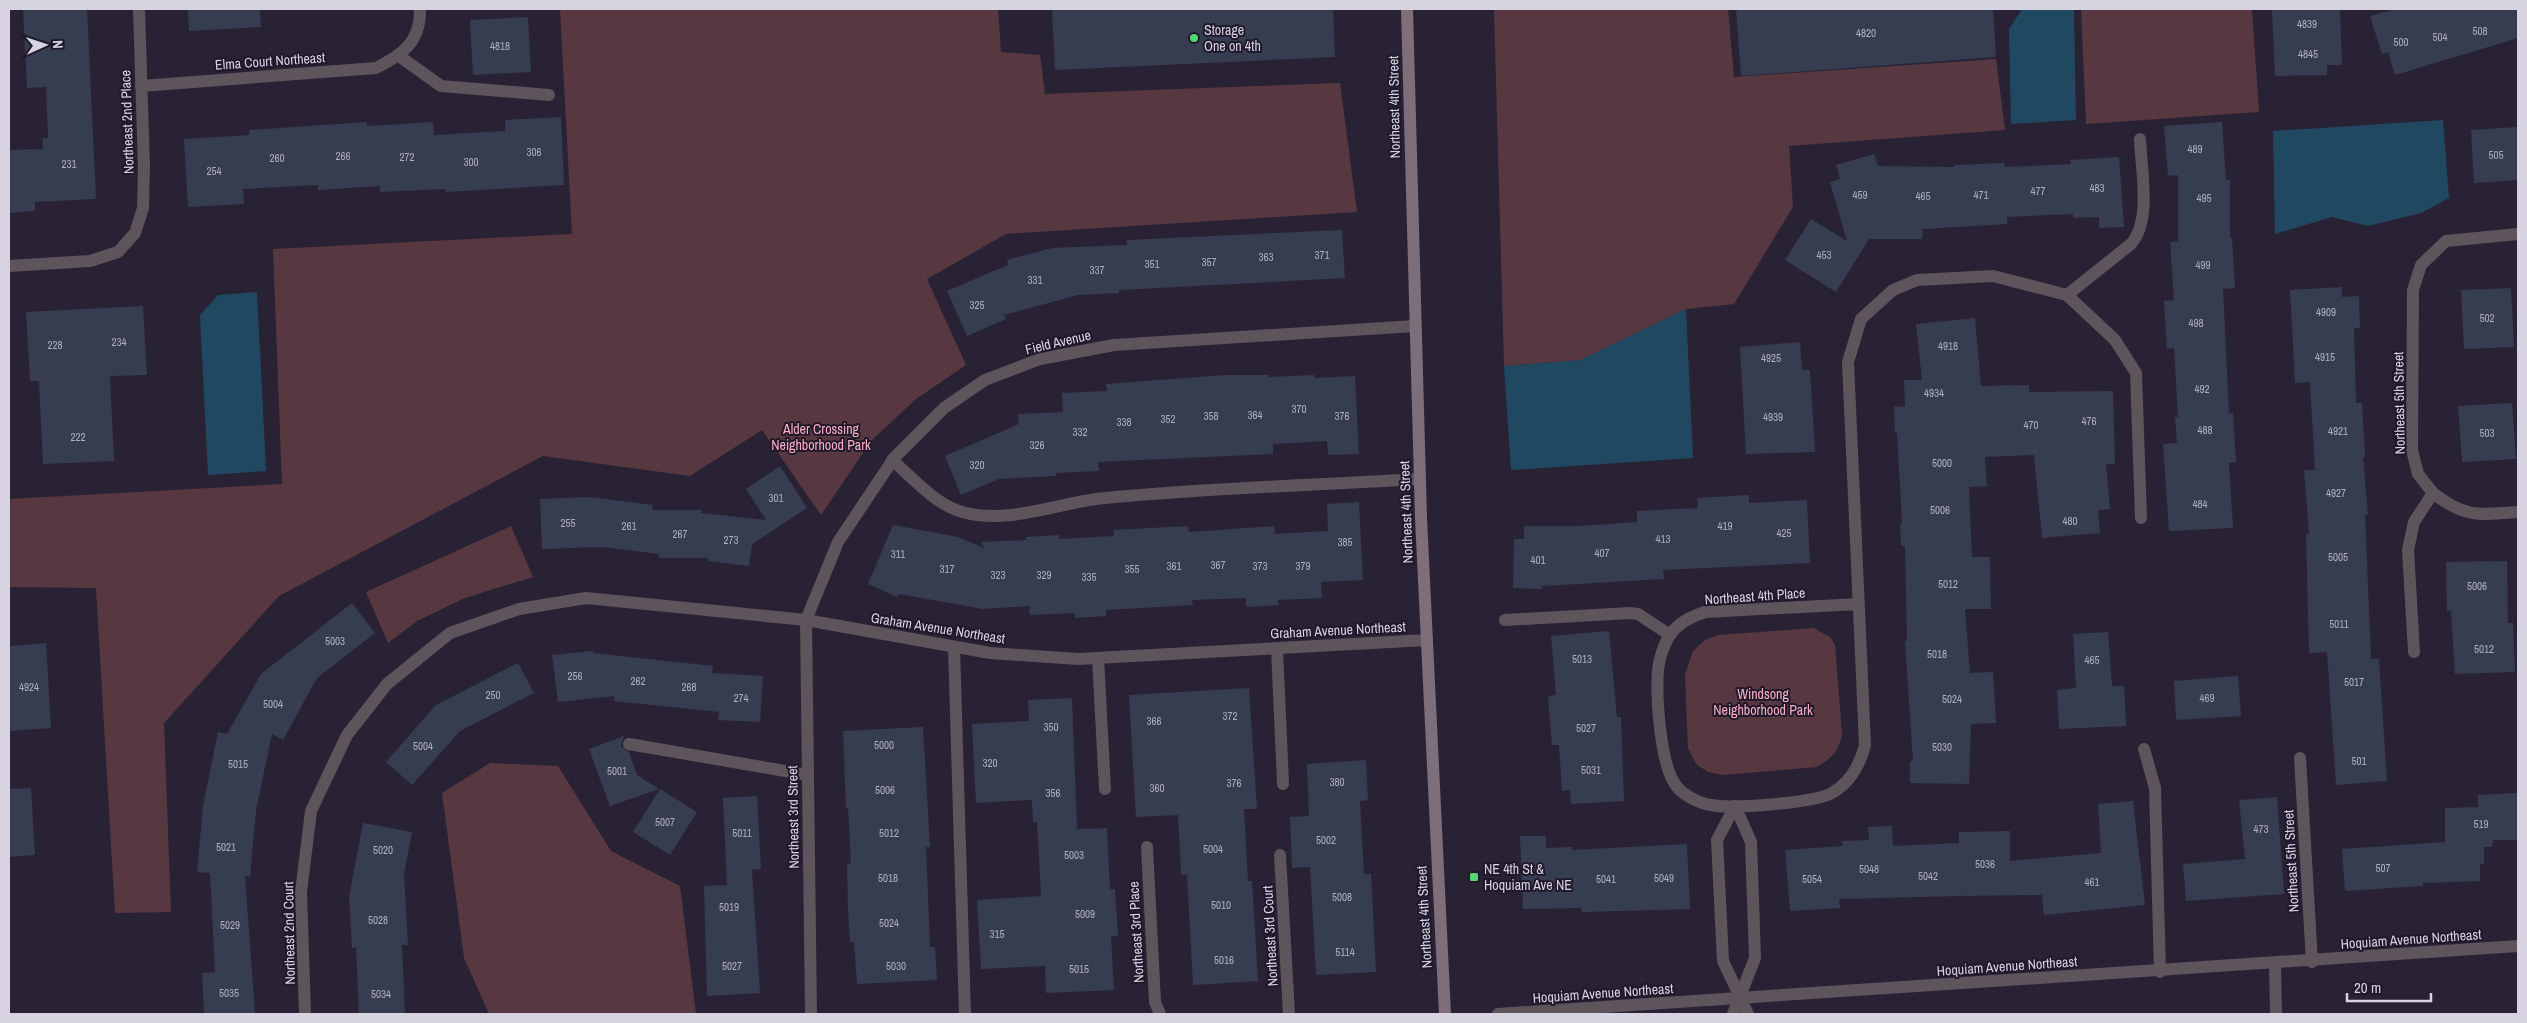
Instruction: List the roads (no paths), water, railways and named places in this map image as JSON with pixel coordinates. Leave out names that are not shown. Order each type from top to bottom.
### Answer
[{"type":"main road","name":"Northeast 4th Street","points":[[1407,9],[1419,479],[1445,1014]]},
{"type":"street","name":"Northeast 2nd Place","points":[[9,266],[90,261],[118,252],[135,233],[143,208],[139,9]]},
{"type":"street","points":[[420,9],[413,42],[399,56],[441,86],[549,95]]},
{"type":"street","name":"Elma Court Northeast","points":[[141,86],[376,68],[399,56]]},
{"type":"street","points":[[2140,139],[2143,210],[2139,235],[2131,244],[2067,295],[2116,340],[2136,374],[2141,518]]},
{"type":"street","name":"Northeast 5th Street","points":[[2432,494],[2418,474],[2412,450],[2412,290],[2422,265],[2446,241],[2518,234]]},
{"type":"street","name":"Northeast 4th Place","points":[[1859,604],[1705,612],[1687,619],[1670,635],[1662,652],[1658,670],[1662,752],[1669,775],[1679,789],[1698,801],[1711,805],[1735,806],[1810,799],[1830,794],[1845,784],[1860,765],[1865,745],[1859,604],[1848,362],[1861,319],[1893,290],[1918,280],[1993,276],[2067,295]]},
{"type":"street","name":"Field Avenue","points":[[806,620],[838,542],[892,460],[944,408],[986,380],[1040,359],[1114,345],[1415,326]]},
{"type":"street","points":[[892,460],[945,505],[967,513],[990,514],[1016,514],[1103,498],[1419,479]]},
{"type":"street","points":[[2414,652],[2408,550],[2414,522],[2432,494],[2451,507],[2470,514],[2518,512]]},
{"type":"street","name":"Graham Avenue Northeast","points":[[450,633],[518,609],[586,598],[806,620],[990,654],[1078,659],[1427,640]]},
{"type":"street","points":[[1505,620],[1630,613],[1638,614],[1670,635]]},
{"type":"street","name":"Northeast 3rd Street","points":[[806,620],[811,1014]]},
{"type":"street","name":"Northeast 2nd Court","points":[[305,1014],[301,892],[311,811],[347,735],[387,684],[450,633]]},
{"type":"street","points":[[954,647],[966,1014]]},
{"type":"street","points":[[1277,648],[1283,784]]},
{"type":"street","points":[[1098,658],[1105,789]]},
{"type":"street","points":[[629,744],[808,775]]},
{"type":"street","points":[[2144,749],[2155,788],[2160,972]]},
{"type":"street","name":"Northeast 5th Street","points":[[2300,758],[2312,962]]},
{"type":"street","points":[[1733,1014],[1741,999],[1755,958],[1751,842],[1735,806]]},
{"type":"street","points":[[1735,806],[1717,840],[1723,961],[1748,1014]]},
{"type":"street","name":"Northeast 3rd Place","points":[[1147,847],[1155,1002],[1160,1014]]},
{"type":"street","name":"Northeast 3rd Court","points":[[1280,855],[1290,1014]]},
{"type":"street","name":"Hoquiam Avenue Northeast","points":[[1498,1014],[2312,962],[2518,946]]},
{"type":"street","points":[[2274,964],[2276,1014]]},
{"type":"water","points":[[2022,9],[2074,9],[2076,120],[2011,124],[2009,29]]},
{"type":"water","points":[[2443,120],[2449,198],[2421,213],[2368,226],[2332,217],[2275,234],[2273,131]]},
{"type":"water","points":[[257,292],[266,471],[208,475],[200,315],[218,295]]},
{"type":"water","points":[[1686,309],[1693,458],[1511,470],[1504,366],[1580,360]]},
{"type":"place","name":"Storage One on 4th","points":[[1194,38]]},
{"type":"place","name":"NE 4th St & Hoquiam Ave NE","points":[[1474,877]]},
{"type":"park label","name":"Alder Crossing Neighborhood Park","points":[[821,438]]},
{"type":"park label","name":"Windsong Neighborhood Park","points":[[1763,702]]}]
